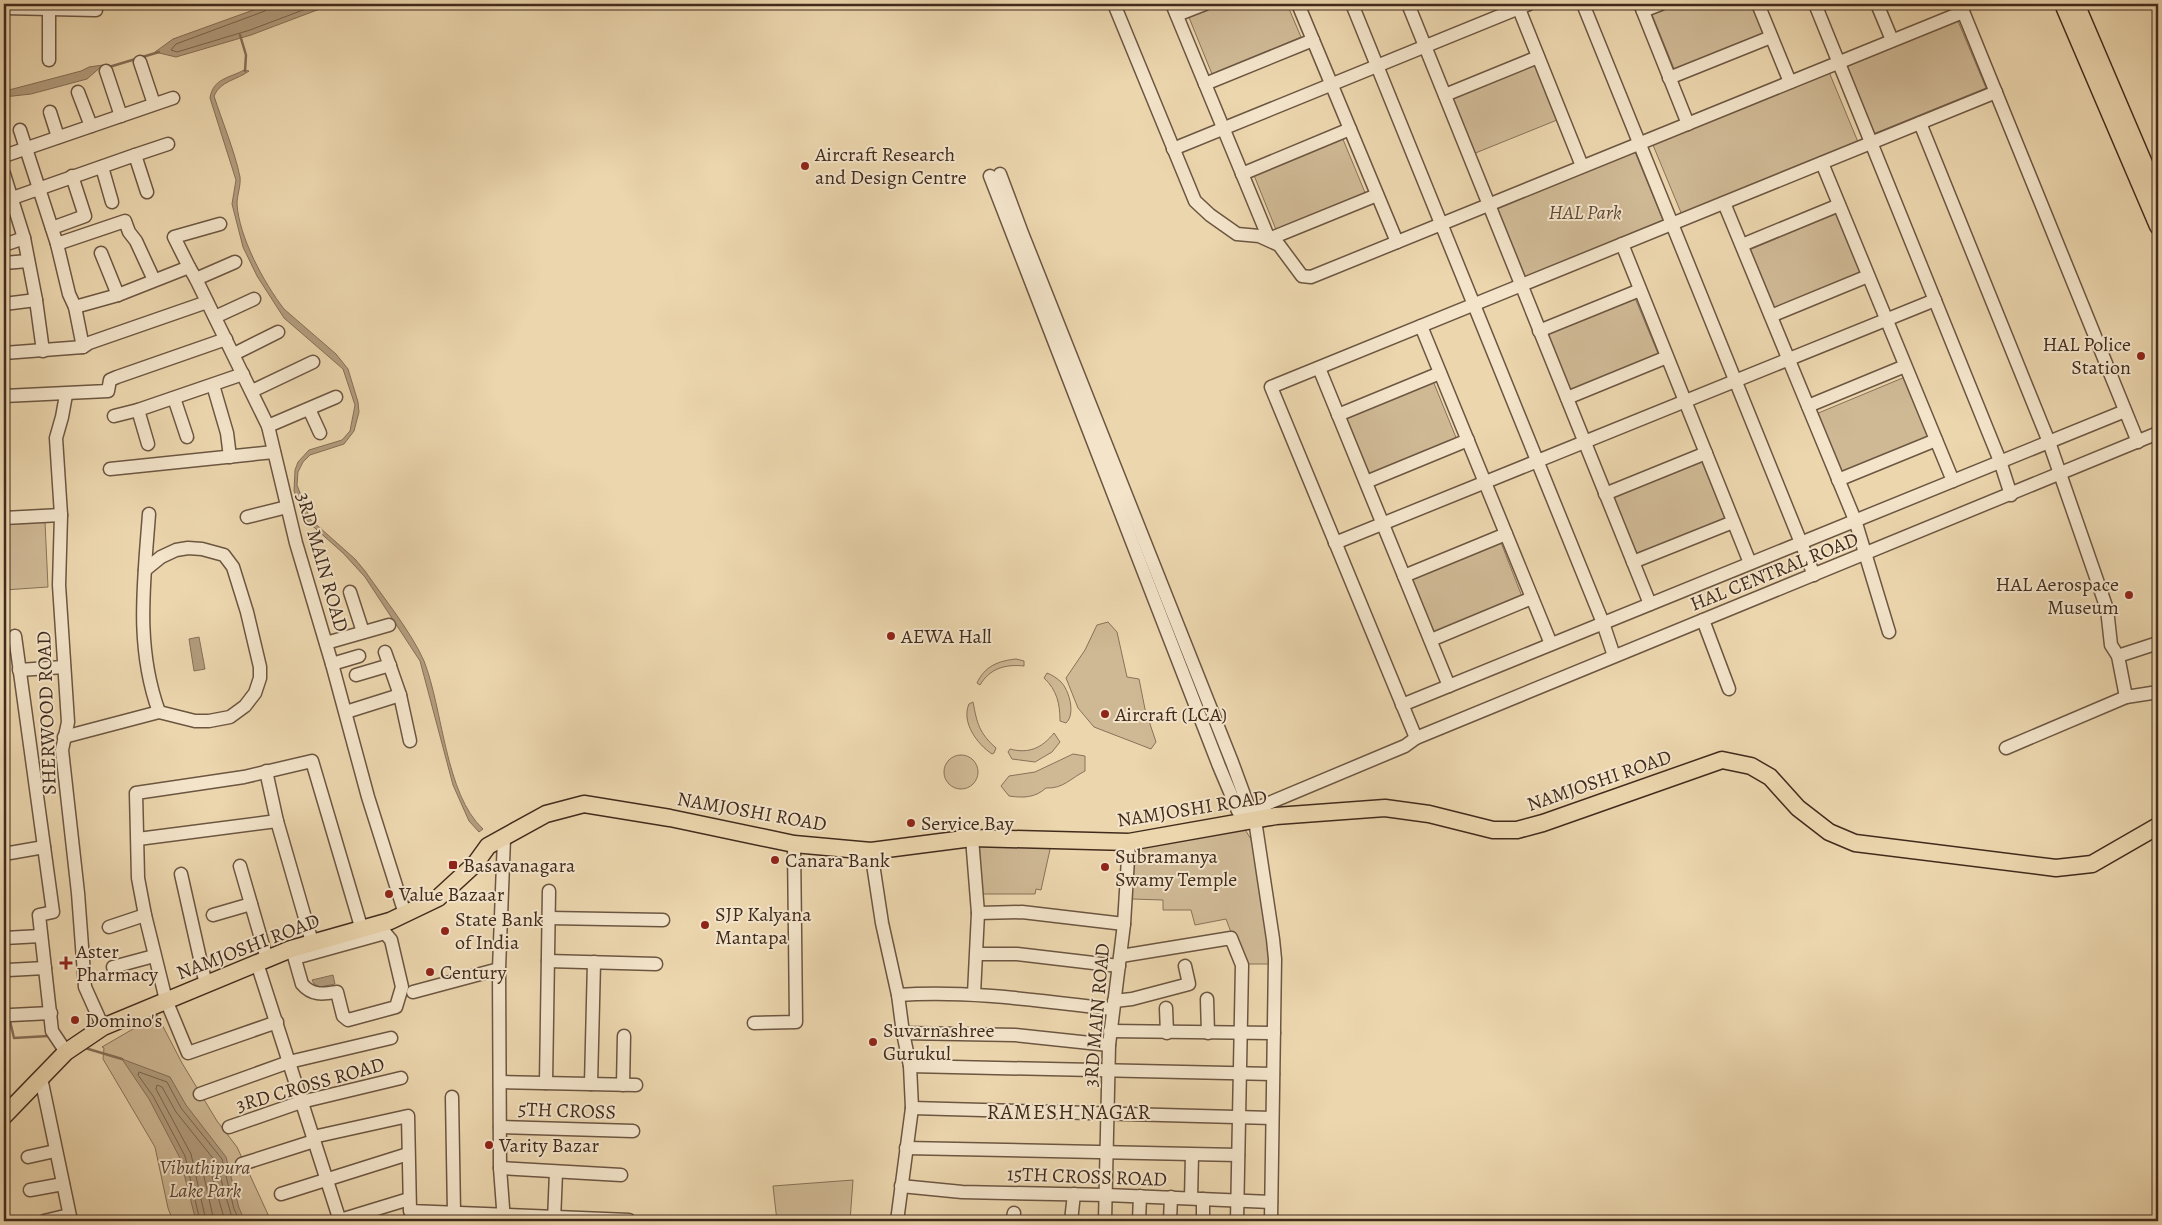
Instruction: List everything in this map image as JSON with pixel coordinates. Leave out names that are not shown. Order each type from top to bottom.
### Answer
[{"type":"main road","points":[[2063,4],[2158,226]]},
{"type":"main road","points":[[2076,4],[2158,196]]},
{"type":"main road","name":"NAMJOSHI ROAD","points":[[4,1116],[66,1052],[103,1027],[262,961],[294,954],[312,942],[362,930],[383,928],[405,914],[438,898],[473,866],[488,846],[546,814],[584,804],[670,818],[794,844],[871,850],[972,838],[1129,842],[1251,818],[1385,808],[1429,814],[1493,830],[1517,830],[1722,760],[1751,766],[1770,777],[1798,808],[1829,832],[1855,843],[2056,868],[2092,864],[2158,826]]},
{"type":"street","points":[[4,8],[49,7],[96,10],[96,4]]},
{"type":"street","points":[[1114,4],[1195,201],[1210,215],[1237,234],[1259,236],[1278,244],[1302,276],[1311,277],[1892,40],[1962,8],[2138,442]]},
{"type":"street","points":[[1205,4],[1175,10],[1269,240]]},
{"type":"street","points":[[1298,4],[1397,242]]},
{"type":"street","points":[[1352,4],[1603,623],[1614,656]]},
{"type":"street","points":[[1408,4],[1650,604]]},
{"type":"street","points":[[1583,4],[1814,575]]},
{"type":"street","points":[[1661,4],[1641,7],[1688,124]]},
{"type":"street","points":[[1758,4],[1790,82]]},
{"type":"street","points":[[1815,4],[2000,462],[2011,495]]},
{"type":"street","points":[[1877,4],[1892,40]]},
{"type":"street","points":[[1173,148],[1522,5],[1538,57],[1582,166]]},
{"type":"street","points":[[49,7],[49,60]]},
{"type":"street","points":[[1669,78],[1771,37]]},
{"type":"street","points":[[1205,84],[1313,40]]},
{"type":"street","points":[[1445,95],[1538,57]]},
{"type":"street","points":[[140,62],[154,104]]},
{"type":"street","points":[[106,71],[121,116]]},
{"type":"street","points":[[78,92],[91,126]]},
{"type":"street","points":[[1410,742],[1402,705],[1271,387],[1996,92]]},
{"type":"street","points":[[4,156],[173,98]]},
{"type":"street","points":[[50,112],[58,137]]},
{"type":"street","points":[[1920,123],[2049,442],[2107,609],[2111,645],[2118,656],[2126,697]]},
{"type":"street","points":[[1242,174],[1350,129]]},
{"type":"street","points":[[20,130],[57,244],[69,294],[76,307],[86,345]]},
{"type":"street","points":[[8,199],[168,144]]},
{"type":"street","points":[[135,155],[147,192]]},
{"type":"street","points":[[1822,163],[1953,481]]},
{"type":"street","points":[[102,166],[112,202]]},
{"type":"street","points":[[4,174],[8,199],[24,238],[36,300],[43,351]]},
{"type":"street","points":[[995,175],[1219,766],[1238,811],[1251,818],[1273,939],[1274,1033],[1271,1221]]},
{"type":"street","points":[[52,228],[85,216],[72,176]]},
{"type":"street","points":[[1269,240],[1377,195]]},
{"type":"street","points":[[1724,203],[1855,520],[1889,632]]},
{"type":"street","points":[[1742,245],[1839,205]]},
{"type":"street","points":[[57,244],[125,221],[154,280]]},
{"type":"street","name":"3RD MAIN ROAD","points":[[220,224],[174,237],[234,354],[268,426],[296,543],[346,712],[368,797],[405,914]]},
{"type":"street","points":[[4,245],[24,238]]},
{"type":"street","points":[[1622,244],[1750,563]]},
{"type":"street","points":[[101,253],[118,294]]},
{"type":"street","points":[[4,263],[28,260]]},
{"type":"street","points":[[196,279],[235,262]]},
{"type":"street","points":[[76,307],[118,294],[189,267]]},
{"type":"street","points":[[1771,316],[1868,276]]},
{"type":"street","points":[[1540,331],[1640,290]]},
{"type":"street","points":[[215,317],[254,299]]},
{"type":"street","points":[[4,304],[36,300]]},
{"type":"street","points":[[1335,543],[1934,300]]},
{"type":"street","points":[[4,353],[43,351],[86,345],[207,302]]},
{"type":"street","points":[[1421,326],[1551,644]]},
{"type":"street","points":[[234,354],[278,332]]},
{"type":"street","points":[[4,396],[66,395],[108,391],[110,380],[226,339]]},
{"type":"street","points":[[1566,398],[1667,358]]},
{"type":"street","points":[[252,391],[313,362]]},
{"type":"street","points":[[1808,406],[1905,366]]},
{"type":"street","points":[[1319,368],[1449,686]]},
{"type":"street","points":[[1338,415],[1440,373]]},
{"type":"street","points":[[114,416],[138,410],[243,374]]},
{"type":"street","points":[[213,385],[227,433],[230,457]]},
{"type":"street","name":"SHERWOOD ROAD","points":[[66,395],[56,438],[60,514],[59,585],[68,722],[62,750],[78,893],[85,987],[103,1027]]},
{"type":"street","points":[[268,426],[336,397]]},
{"type":"street","points":[[174,398],[187,437]]},
{"type":"street","points":[[309,408],[320,433]]},
{"type":"street","points":[[138,410],[148,444]]},
{"type":"street","points":[[1402,705],[2125,411]]},
{"type":"street","name":"HAL CENTRAL ROAD","points":[[1251,818],[1410,742],[1614,656],[2011,495],[2158,433]]},
{"type":"street","points":[[1366,482],[1468,440]]},
{"type":"street","points":[[1838,480],[1936,440]]},
{"type":"street","points":[[110,469],[274,452]]},
{"type":"street","points":[[1605,494],[1706,453]]},
{"type":"street","points":[[247,517],[287,507]]},
{"type":"street","points":[[4,518],[60,514]]},
{"type":"street","points":[[149,514],[143,616],[148,677],[158,710]]},
{"type":"street","points":[[1633,562],[1733,522]]},
{"type":"street","points":[[1404,576],[1506,534]]},
{"type":"street","points":[[68,722],[78,725],[158,710],[195,721],[209,722],[230,716],[245,706],[255,693],[260,678],[260,667],[247,612],[233,567],[224,556],[202,548],[176,550],[161,557],[145,570]]},
{"type":"street","points":[[350,592],[363,632]]},
{"type":"street","points":[[1430,640],[1532,598]]},
{"type":"street","points":[[1704,620],[1729,689]]},
{"type":"street","points":[[326,643],[389,625]]},
{"type":"street","points":[[14,636],[53,912],[39,915],[52,1031],[66,1052]]},
{"type":"street","points":[[2118,656],[2158,642]]},
{"type":"street","points":[[385,652],[400,695],[410,741]]},
{"type":"street","points":[[332,664],[359,656]]},
{"type":"street","points":[[356,675],[390,665]]},
{"type":"street","points":[[19,670],[64,667]]},
{"type":"street","points":[[2006,748],[2126,697],[2158,692]]},
{"type":"street","points":[[346,712],[400,695]]},
{"type":"street","points":[[64,737],[158,710]]},
{"type":"street","points":[[277,1022],[188,1053],[166,1000],[145,915],[138,878],[136,792],[244,777],[312,761],[362,930]]},
{"type":"street","points":[[266,771],[277,821],[312,942]]},
{"type":"street","points":[[138,839],[277,821]]},
{"type":"street","points":[[503,1218],[500,1168],[499,969],[504,838]]},
{"type":"street","points":[[972,838],[978,912],[974,994]]},
{"type":"street","name":"3RD MAIN ROAD","points":[[1105,1221],[1109,1045],[1124,924],[1129,842]]},
{"type":"street","points":[[754,1024],[796,1022],[794,844]]},
{"type":"street","points":[[4,854],[44,847]]},
{"type":"street","points":[[871,850],[882,923],[898,995],[910,1066],[912,1108],[897,1221]]},
{"type":"street","points":[[240,866],[251,904],[262,961],[277,1022],[339,1221],[409,1199]]},
{"type":"street","points":[[181,874],[206,985]]},
{"type":"street","points":[[546,1083],[549,891]]},
{"type":"street","points":[[213,915],[251,904]]},
{"type":"street","points":[[978,912],[1022,912],[1124,924]]},
{"type":"street","points":[[109,927],[145,915]]},
{"type":"street","points":[[549,918],[663,920]]},
{"type":"street","points":[[383,928],[391,940],[402,987],[396,1007],[348,1020],[343,1016],[337,992],[318,994],[302,984],[294,954],[383,928]]},
{"type":"street","points":[[4,938],[41,936]]},
{"type":"street","points":[[977,954],[1017,954],[1120,961],[1231,938],[1242,965],[1237,1221]]},
{"type":"street","points":[[113,967],[154,956]]},
{"type":"street","points":[[548,961],[656,964]]},
{"type":"street","points":[[591,1084],[594,962]]},
{"type":"street","points":[[898,995],[935,992],[1113,1005],[1188,984],[1185,966]]},
{"type":"street","points":[[8,970],[45,968]]},
{"type":"street","points":[[413,992],[499,969]]},
{"type":"street","points":[[1207,999],[1208,1033]]},
{"type":"street","points":[[1166,1008],[1167,1033]]},
{"type":"street","points":[[11,1015],[51,1013]]},
{"type":"street","points":[[1110,1032],[1274,1033]]},
{"type":"street","points":[[903,1033],[1015,1035],[1109,1045]]},
{"type":"street","points":[[501,1082],[629,1085],[624,1036]]},
{"type":"street","points":[[200,1094],[289,1062],[391,1038]]},
{"type":"street","points":[[910,1066],[1108,1072],[1273,1074]]},
{"type":"street","points":[[41,1078],[70,1218],[44,1221]]},
{"type":"street","name":"3RD CROSS ROAD","points":[[229,1127],[301,1102],[401,1078]]},
{"type":"street","points":[[452,1096],[454,1213]]},
{"type":"street","points":[[912,1108],[1272,1118]]},
{"type":"street","points":[[242,1164],[313,1139],[408,1116],[410,1211],[503,1218],[629,1220]]},
{"type":"street","name":"5TH CROSS","points":[[500,1127],[632,1132]]},
{"type":"street","points":[[906,1148],[1238,1155]]},
{"type":"street","points":[[28,1157],[55,1150]]},
{"type":"street","points":[[281,1194],[408,1154]]},
{"type":"street","points":[[1192,1155],[1197,1199],[1203,1221]]},
{"type":"street","points":[[500,1168],[621,1175]]},
{"type":"street","points":[[553,1219],[556,1172]]},
{"type":"street","points":[[30,1190],[63,1184]]},
{"type":"street","name":"15TH CROSS ROAD","points":[[901,1186],[962,1192],[1140,1196],[1271,1202]]},
{"type":"street","points":[[1071,1221],[1074,1194]]},
{"type":"street","points":[[1139,1221],[1140,1196]]},
{"type":"street","points":[[1170,1221],[1171,1198]]},
{"type":"green space","points":[[1216,4],[1287,4],[1301,37],[1212,74],[1188,15]]},
{"type":"green space","points":[[1672,4],[1752,4],[1764,34],[1675,71],[1651,12]]},
{"type":"green space","points":[[1958,21],[1986,88],[1873,134],[1846,67]]},
{"type":"green space","points":[[1538,59],[1562,118],[1473,154],[1449,96]]},
{"type":"green space","points":[[1829,72],[1858,142],[1682,215],[1653,145]]},
{"type":"green space","points":[[1342,137],[1366,195],[1277,232],[1253,173]]},
{"type":"green space","name":"HAL Park","points":[[1635,152],[1663,220],[1525,277],[1497,209]]},
{"type":"green space","points":[[1838,213],[1862,272],[1773,309],[1749,250]]},
{"type":"green space","points":[[1635,298],[1659,356],[1570,393],[1546,334]]},
{"type":"green space","points":[[1905,377],[1929,436],[1840,473],[1816,414]]},
{"type":"green space","points":[[1433,381],[1457,440],[1368,476],[1344,418]]},
{"type":"green space","points":[[1701,459],[1725,518],[1636,555],[1612,496]]},
{"type":"green space","points":[[45,522],[48,587],[4,590],[4,524]]},
{"type":"green space","points":[[1500,540],[1523,599],[1434,635],[1410,576]]},
{"type":"green space","points":[[1108,622],[1117,632],[1127,677],[1139,679],[1145,709],[1156,742],[1151,749],[1094,727],[1078,708],[1066,678],[1085,650],[1097,625]]},
{"type":"green space","points":[[1016,659],[1024,661],[1024,666],[999,668],[984,679],[980,685],[977,683],[988,668],[1003,661]]},
{"type":"green space","points":[[1047,673],[1061,682],[1069,696],[1071,714],[1066,723],[1060,721],[1057,698],[1052,687],[1044,678]]},
{"type":"green space","points":[[973,702],[980,727],[996,748],[992,754],[976,739],[969,725],[967,711],[969,704]]},
{"type":"green space","points":[[1054,733],[1060,742],[1052,752],[1035,762],[1012,759],[1008,752],[1010,749],[1023,751],[1040,746]]},
{"type":"green space","points":[[1073,754],[1085,756],[1085,771],[1062,785],[1046,788],[1038,794],[1024,797],[1009,796],[1001,786],[1009,776],[1035,772]]},
{"type":"green space","points":[[961,755],[973,760],[978,772],[973,784],[961,789],[949,784],[944,772],[949,760]]},
{"type":"green space","points":[[1244,828],[1254,844],[1270,964],[1243,964],[1226,919],[1195,925],[1191,910],[1163,910],[1163,900],[1132,899],[1132,848]]},
{"type":"green space","points":[[976,842],[1051,845],[1041,890],[1036,889],[1035,894],[982,894]]},
{"type":"green space","name":"Vibuthipura Lake Park","points":[[157,1015],[182,1063],[217,1121],[237,1147],[271,1221],[173,1221],[168,1208],[155,1147],[103,1059],[104,1048],[102,1047]]},
{"type":"green space","points":[[853,1180],[850,1221],[777,1221],[773,1186]]},
{"type":"water","points":[[270,4],[333,4],[251,35],[176,57],[155,52],[173,39]]},
{"type":"water","points":[[103,65],[87,79],[31,94],[4,97],[4,89],[9,90],[81,71],[89,67]]},
{"type":"water","points":[[244,70],[249,71],[220,87],[214,96],[238,167],[240,184],[237,204],[242,231],[268,286],[284,309],[336,354],[348,369],[358,402],[359,412],[354,431],[344,444],[310,455],[303,462],[298,472],[297,485],[310,519],[355,559],[365,571],[419,650],[430,681],[446,750],[460,795],[470,814],[483,829],[479,832],[469,821],[453,785],[420,661],[365,577],[343,553],[307,521],[294,491],[295,470],[298,462],[309,450],[342,440],[350,431],[355,405],[343,369],[284,318],[257,276],[243,247],[232,204],[236,180],[210,98],[218,82]]},
{"type":"water","points":[[199,637],[205,669],[194,671],[189,639]]},
{"type":"water","points":[[333,975],[335,984],[320,987],[314,984],[312,980]]},
{"type":"water","points":[[122,1059],[170,1077],[186,1105],[226,1157],[239,1208],[245,1221],[196,1221],[180,1158],[149,1099]]},
{"type":"waterway","points":[[240,35],[246,55],[245,71]]},
{"type":"waterway","points":[[109,67],[159,52]]},
{"type":"waterway","points":[[9,1017],[14,1038],[48,1036]]},
{"type":"waterway","points":[[85,1048],[122,1059]]},
{"type":"place","name":"Aircraft Research and Design Centre","points":[[805,166]]},
{"type":"place","name":"HAL Police Station","points":[[2141,356]]},
{"type":"place","name":"HAL Aerospace Museum","points":[[2129,595]]},
{"type":"place","name":"AEWA Hall","points":[[891,636]]},
{"type":"place","name":"Aircraft (LCA)","points":[[1105,714]]},
{"type":"place","name":"Service Bay","points":[[911,823]]},
{"type":"place","name":"Canara Bank","points":[[775,860]]},
{"type":"place","name":"Basavanagara","points":[[453,865]]},
{"type":"place","name":"Subramanya Swamy Temple","points":[[1105,867]]},
{"type":"place","name":"Value Bazaar","points":[[389,894]]},
{"type":"place","name":"SJP Kalyana Mantapa","points":[[705,925]]},
{"type":"place","name":"State Bank of India","points":[[445,931]]},
{"type":"place","name":"Aster Pharmacy","points":[[66,963]]},
{"type":"place","name":"Century","points":[[430,972]]},
{"type":"place","name":"Domino's","points":[[75,1020]]},
{"type":"place","name":"Suvarnashree Gurukul","points":[[873,1042]]},
{"type":"place","name":"Varity Bazar","points":[[489,1145]]},
{"type":"district","name":"RAMESH NAGAR","points":[[1069,1112]]}]
